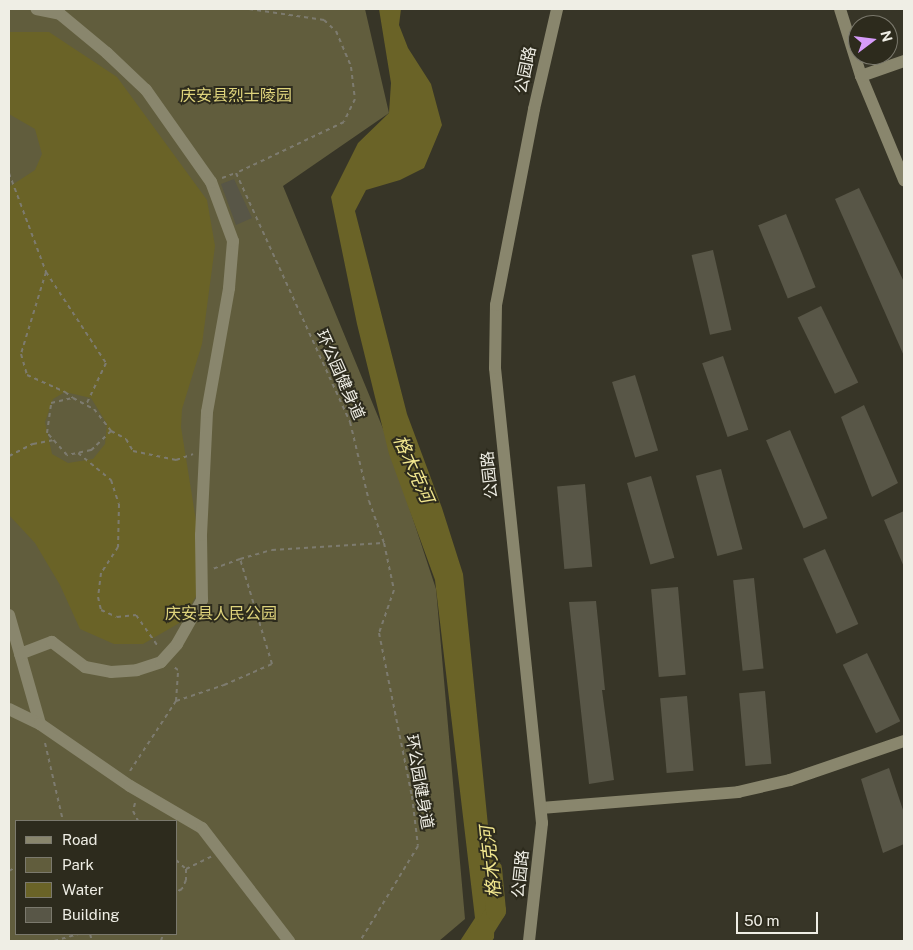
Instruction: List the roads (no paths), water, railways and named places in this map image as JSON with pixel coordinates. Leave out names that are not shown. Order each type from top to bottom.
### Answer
[{"type":"street","points":[[20,654],[52,642],[86,666],[111,672],[137,670],[161,662],[165,658],[177,644],[202,600],[207,412],[229,288],[233,241],[211,182],[146,90],[107,53],[60,14],[37,9]]},
{"type":"street","name":"公园路","points":[[529,941],[542,823],[495,368],[496,305],[534,109],[557,9]]},
{"type":"street","points":[[840,9],[861,76],[904,180]]},
{"type":"street","points":[[861,76],[904,61]]},
{"type":"street","points":[[9,615],[40,724]]},
{"type":"street","points":[[9,709],[40,724],[123,781],[202,828],[289,941]]},
{"type":"street","points":[[541,808],[738,792],[790,780],[904,741]]},
{"type":"water","points":[[379,9],[401,9],[399,25],[408,48],[431,84],[442,125],[424,168],[400,180],[366,190],[355,211],[407,414],[442,508],[463,574],[495,896],[494,938],[492,941],[460,941],[475,918],[435,580],[389,454],[357,324],[331,197],[358,143],[389,113],[391,83]]},
{"type":"water","points":[[9,32],[49,32],[117,77],[207,200],[215,246],[202,344],[182,409],[181,427],[201,552],[199,591],[181,622],[143,644],[114,644],[80,629],[60,585],[35,543],[9,515],[9,187],[35,170],[42,154],[35,129],[9,114]],"holes":[[[65,392],[91,398],[107,424],[105,444],[93,459],[68,463],[52,454],[45,422],[53,399]]]},
{"type":"waterway","name":"格木克河","points":[[477,941],[496,911],[492,869]]},
{"type":"park label","name":"庆安县烈士陵园","points":[[236,96]]},
{"type":"park label","name":"庆安县人民公园","points":[[221,614]]}]
